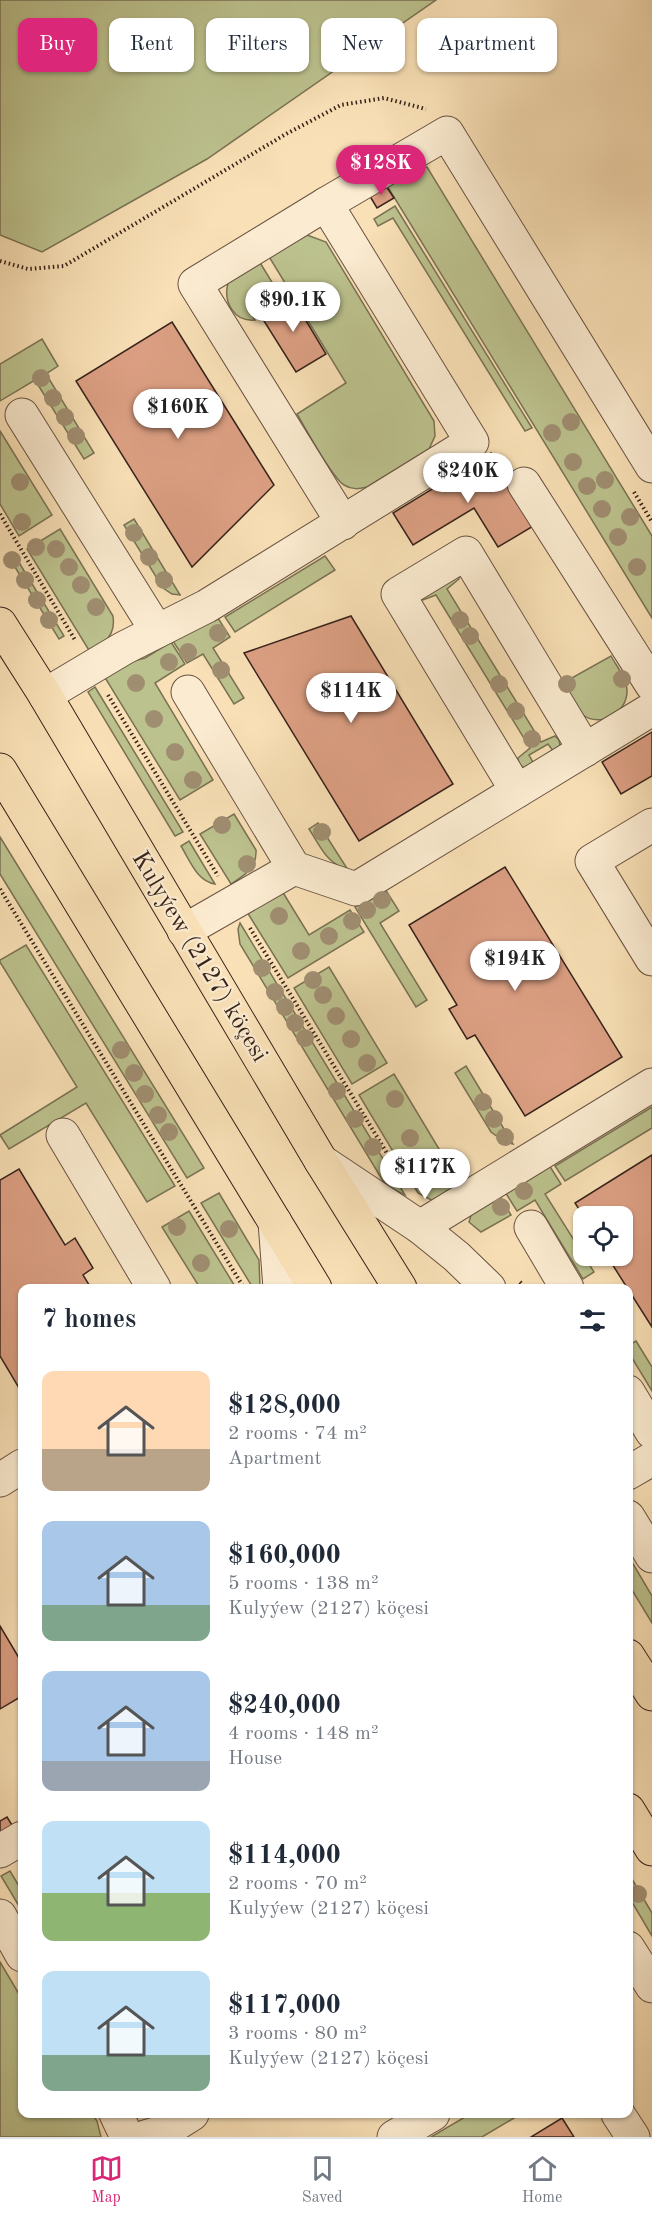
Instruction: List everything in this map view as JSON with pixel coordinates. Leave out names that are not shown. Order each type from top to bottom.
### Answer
[{"type":"highway","name":"Kulyýew (2127) köçesi","points":[[0,624],[45,695],[321,1161],[398,1284]]},
{"type":"highway","points":[[0,770],[313,1284]]},
{"type":"highway","points":[[633,1664],[652,1694]]},
{"type":"highway","points":[[633,1818],[652,1849]]},
{"type":"street","points":[[342,523],[195,284],[447,133],[652,466]]},
{"type":"street","points":[[45,695],[124,648],[207,606],[472,442],[326,204]]},
{"type":"street","points":[[22,415],[157,631]]},
{"type":"street","points":[[524,484],[652,685]]},
{"type":"street","points":[[517,791],[398,594],[466,553],[585,750]]},
{"type":"street","points":[[188,692],[294,868],[356,889],[652,709]]},
{"type":"street","points":[[652,825],[592,861],[652,959]]},
{"type":"street","points":[[184,931],[294,868]]},
{"type":"street","points":[[420,1227],[652,1085]]},
{"type":"street","points":[[63,1135],[152,1284]]},
{"type":"street","points":[[321,1161],[420,1227],[457,1257],[485,1284]]},
{"type":"street","points":[[275,1222],[280,1284]]},
{"type":"street","points":[[531,1227],[565,1284]]},
{"type":"street","points":[[633,1400],[652,1432]]},
{"type":"street","points":[[633,1470],[652,1459]]},
{"type":"street","points":[[0,1480],[18,1469]]},
{"type":"street","points":[[633,1525],[652,1556]]},
{"type":"street","points":[[0,1851],[18,1840]]},
{"type":"street","points":[[0,1916],[18,1947]]},
{"type":"street","points":[[118,2118],[127,2137]]},
{"type":"street","points":[[145,2137],[165,2131],[186,2118]]},
{"type":"street","points":[[394,2137],[426,2118]]},
{"type":"street","points":[[621,2118],[633,2137]]},
{"type":"path","points":[[0,261],[28,269],[64,266],[286,134],[341,105],[384,98],[426,108],[447,133]]},
{"type":"path","points":[[0,889],[242,1284]]},
{"type":"green space","points":[[0,0],[436,0],[405,22],[405,18],[321,18],[321,72],[332,72],[207,159],[42,252],[0,235]]},
{"type":"green space","points":[[418,167],[427,167],[652,536],[652,618],[386,184]]},
{"type":"green space","points":[[395,206],[532,428],[525,431],[393,218],[378,226],[374,219]]},
{"type":"green space","points":[[307,235],[326,242],[434,421],[435,436],[429,449],[364,488],[350,488],[339,481],[297,414],[346,383],[268,255]]},
{"type":"green space","points":[[259,261],[281,297],[252,315],[255,320],[248,320],[236,314],[229,304],[228,283]]},
{"type":"green space","points":[[42,339],[58,366],[46,374],[94,453],[84,459],[35,380],[0,401],[0,364]]},
{"type":"green space","points":[[0,431],[52,515],[19,536],[0,504]]},
{"type":"green space","points":[[134,519],[180,595],[172,594],[163,588],[124,525]]},
{"type":"green space","points":[[60,529],[113,616],[113,628],[108,638],[90,652],[27,549]]},
{"type":"green space","points":[[15,556],[64,636],[59,639],[10,559]]},
{"type":"green space","points":[[325,556],[335,570],[235,632],[225,617]]},
{"type":"green space","points":[[459,572],[459,579],[447,589],[541,742],[555,736],[559,740],[560,746],[554,752],[548,744],[529,755],[534,764],[524,768],[519,764],[518,758],[530,748],[436,595],[423,600],[418,596]]},
{"type":"green space","points":[[216,615],[230,637],[213,648],[244,698],[234,704],[203,654],[187,663],[173,641]]},
{"type":"green space","points":[[171,642],[185,664],[155,683],[213,780],[180,800],[104,676],[126,663],[145,658]]},
{"type":"green space","points":[[611,656],[625,682],[626,699],[623,706],[612,716],[605,719],[590,719],[577,709],[561,684]]},
{"type":"green space","points":[[95,687],[183,832],[175,836],[88,692]]},
{"type":"green space","points":[[234,814],[256,850],[256,856],[249,870],[231,884],[200,834]]},
{"type":"green space","points":[[318,823],[348,870],[329,859],[321,848],[309,829]]},
{"type":"green space","points":[[0,837],[204,1168],[187,1178],[0,874]]},
{"type":"green space","points":[[189,841],[215,884],[203,879],[191,864],[181,846]]},
{"type":"green space","points":[[385,889],[399,911],[380,923],[427,1000],[416,1007],[355,907]]},
{"type":"green space","points":[[282,891],[309,935],[350,910],[364,932],[288,978],[247,912]]},
{"type":"green space","points":[[240,923],[405,1195],[389,1187],[383,1181],[240,944],[238,929]]},
{"type":"green space","points":[[26,945],[175,1186],[147,1202],[86,1103],[9,1149],[0,1135],[77,1087],[0,962]]},
{"type":"green space","points":[[329,967],[387,1063],[352,1084],[294,988]]},
{"type":"green space","points":[[466,1066],[513,1144],[505,1142],[491,1132],[455,1073]]},
{"type":"green space","points":[[394,1074],[463,1189],[435,1202],[418,1193],[359,1095]]},
{"type":"green space","points":[[652,1107],[652,1128],[565,1181],[555,1166]]},
{"type":"green space","points":[[549,1165],[561,1184],[545,1194],[573,1239],[573,1263],[535,1200],[517,1211],[505,1192]]},
{"type":"green space","points":[[219,1193],[259,1260],[260,1284],[251,1284],[201,1203]]},
{"type":"green space","points":[[499,1195],[511,1215],[481,1232],[469,1222],[472,1212]]},
{"type":"green space","points":[[189,1211],[234,1284],[198,1284],[162,1227]]},
{"type":"green space","points":[[575,1266],[590,1266],[594,1272],[583,1279]]},
{"type":"green space","points":[[636,1341],[652,1367],[652,1391],[633,1360],[633,1343]]},
{"type":"green space","points":[[633,1564],[652,1596],[652,1623],[633,1592]]},
{"type":"green space","points":[[10,1871],[18,1884],[18,1904],[1,1876]]},
{"type":"green space","points":[[633,1881],[652,1913],[652,1936],[633,1904]]},
{"type":"green space","points":[[0,1962],[18,1992],[18,2118],[95,2118],[101,2137],[0,2137]]},
{"type":"green space","points":[[463,2118],[514,2118],[482,2137],[431,2137]]},
{"type":"building","points":[[384,183],[394,198],[377,208],[368,193]]},
{"type":"building","points":[[290,294],[326,354],[296,372],[259,313]]},
{"type":"building","points":[[172,322],[274,485],[192,567],[76,381]]},
{"type":"building","points":[[491,453],[535,525],[498,547],[474,508],[413,545],[393,513]]},
{"type":"building","points":[[351,616],[453,784],[359,841],[244,653]]},
{"type":"building","points":[[652,732],[652,776],[621,794],[602,762]]},
{"type":"building","points":[[505,867],[622,1057],[525,1116],[475,1035],[467,1039],[449,1009],[457,1005],[409,925]]},
{"type":"building","points":[[652,1155],[652,1327],[633,1297],[633,1284],[625,1284],[613,1266],[633,1266],[633,1206],[577,1206],[575,1203]]},
{"type":"building","points":[[19,1169],[65,1245],[75,1238],[93,1268],[83,1275],[89,1284],[18,1284],[18,1386],[0,1356],[0,1180]]},
{"type":"building","points":[[0,1626],[18,1656],[18,1698],[0,1709]]},
{"type":"building","points":[[7,1817],[15,1830],[0,1839],[0,1821]]},
{"type":"building","points":[[562,2118],[574,2137],[531,2137]]}]
